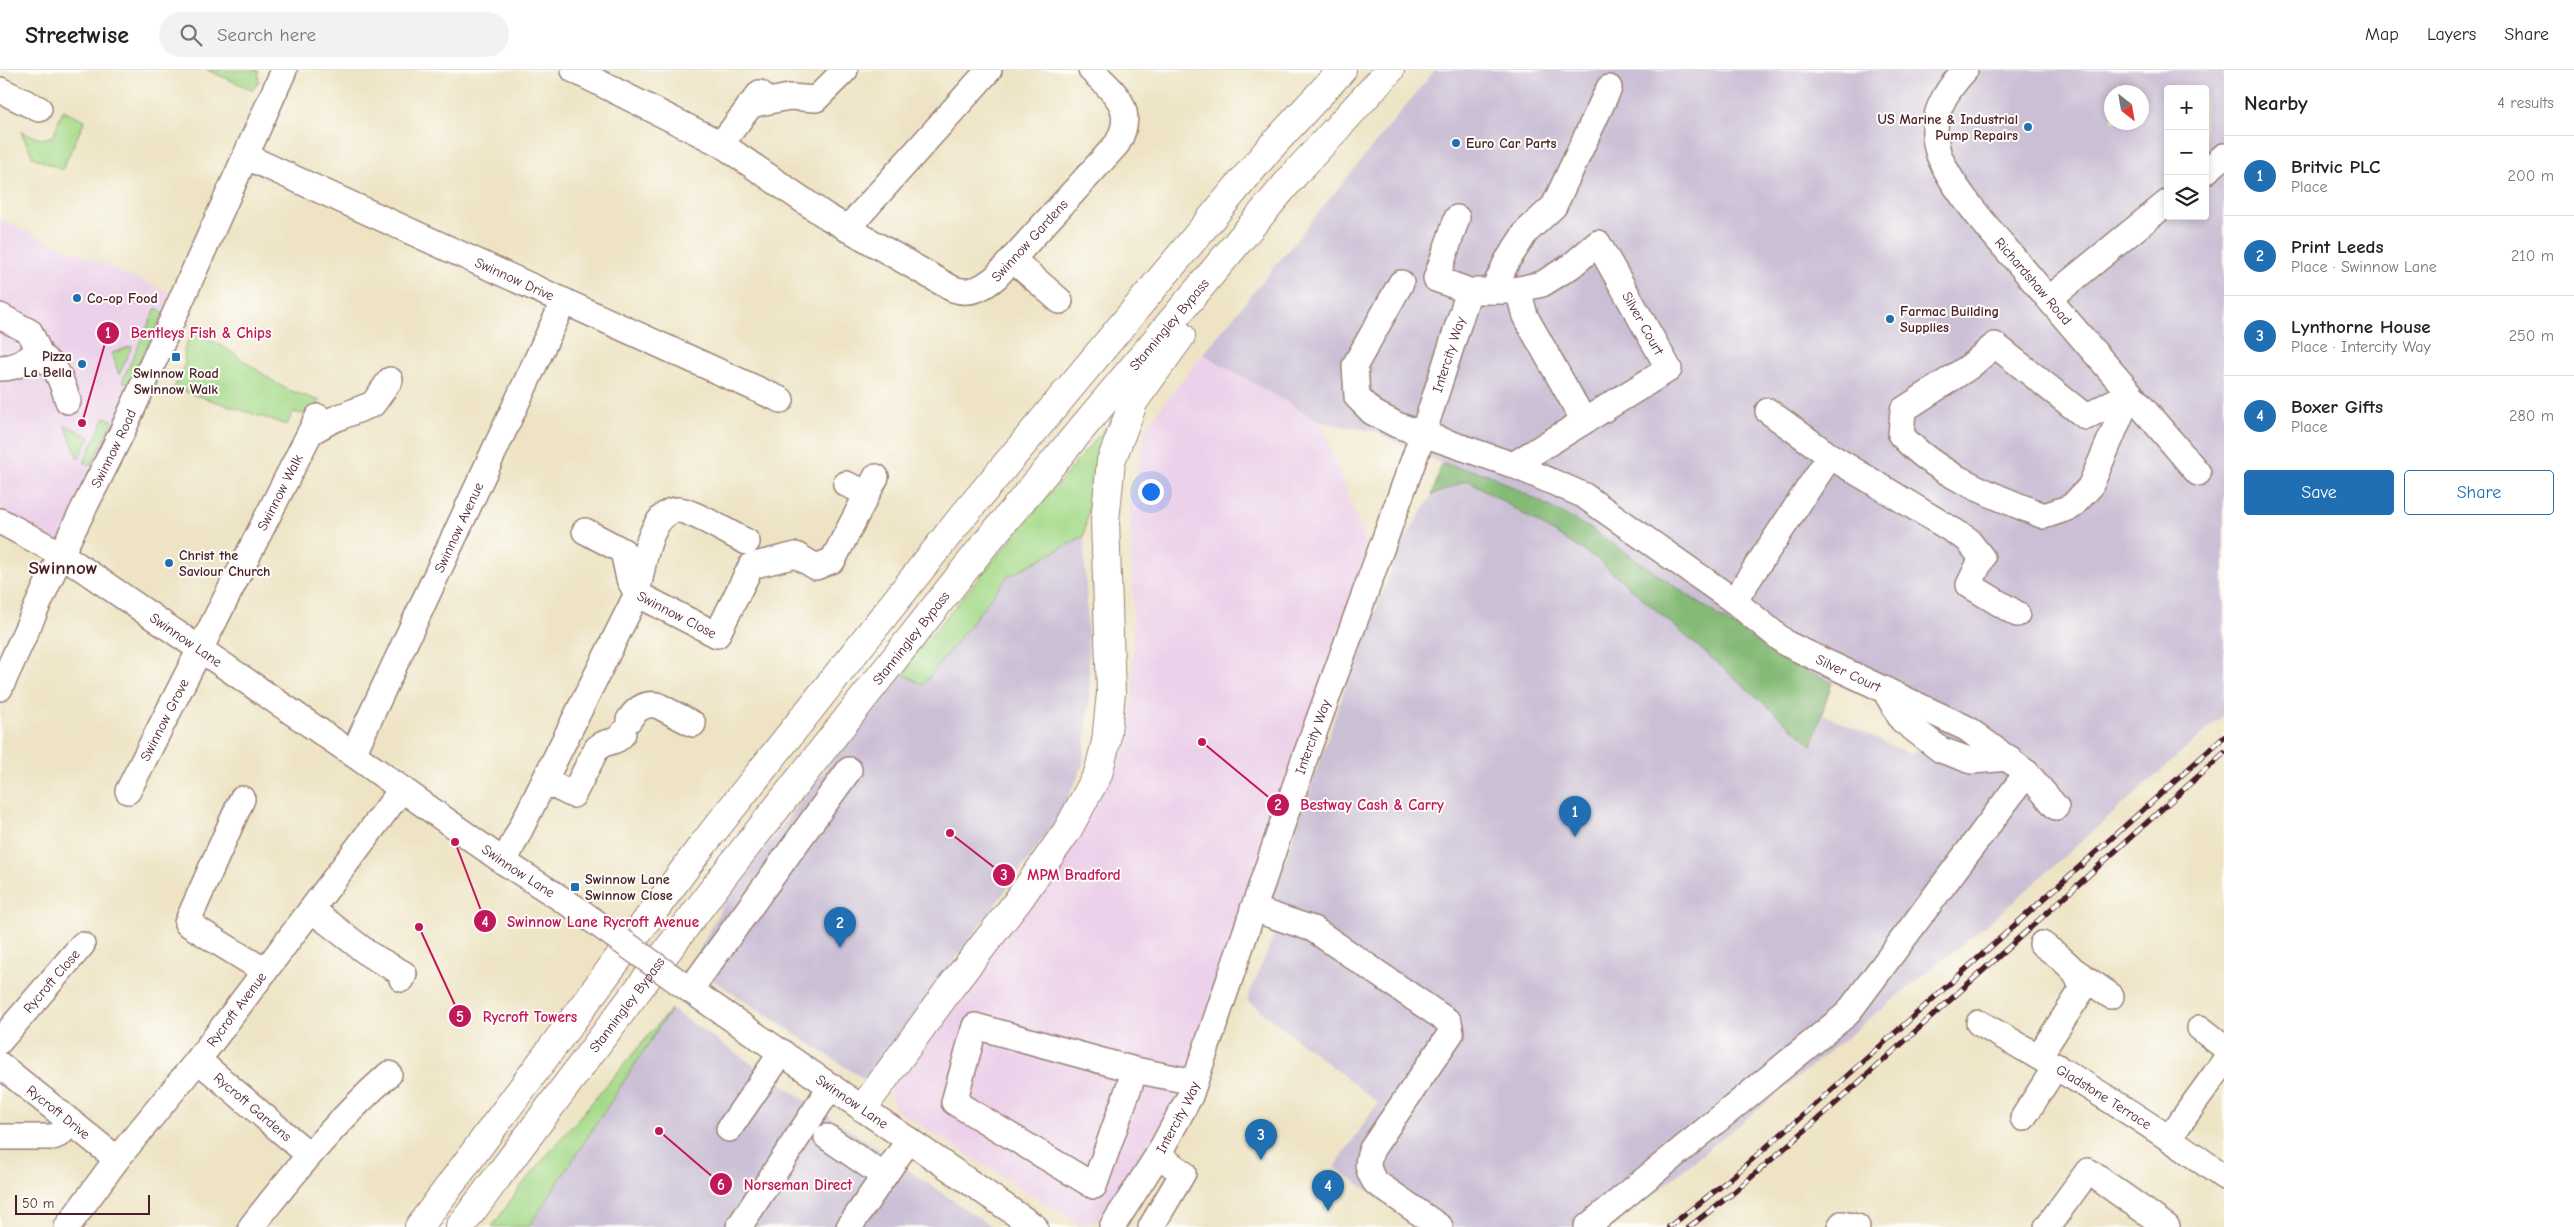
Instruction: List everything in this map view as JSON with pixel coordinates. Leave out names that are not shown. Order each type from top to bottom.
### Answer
[{"type":"highway","points":[[419,1227],[701,847],[958,522],[1269,149],[1342,70]]},
{"type":"highway","name":"Stanningley Bypass","points":[[460,1227],[727,871],[974,557],[1294,175],[1390,70]]},
{"type":"highway","points":[[863,1108],[1061,839],[1098,774],[1106,742],[1111,693],[1105,520],[1112,461],[1134,401],[1294,175]]},
{"type":"street","name":"Swinnow Road","points":[[0,688],[60,554],[122,432],[247,157],[284,70]]},
{"type":"street","points":[[721,144],[756,98],[802,96],[816,99],[845,70]]},
{"type":"street","points":[[847,229],[989,70]]},
{"type":"street","name":"Swinnow Gardens","points":[[590,73],[721,144],[847,229],[953,289],[965,293],[987,284],[1012,260],[1118,144],[1124,132],[1126,119],[1122,105],[1114,92],[1091,70]]},
{"type":"street","name":"Richardshaw Road","points":[[1965,70],[1946,91],[1936,117],[1936,148],[1947,174],[1990,230],[2198,473]]},
{"type":"street","name":"Intercity Way","points":[[1112,1227],[1158,1155],[1190,1096],[1303,763],[1423,434],[1481,291],[1507,261],[1526,232],[1554,206],[1609,88]]},
{"type":"street","points":[[0,90],[40,109]]},
{"type":"street","points":[[2209,169],[2224,156]]},
{"type":"street","name":"Swinnow Drive","points":[[247,157],[781,400]]},
{"type":"street","points":[[2049,300],[2164,205]]},
{"type":"street","points":[[1456,218],[1436,279],[1481,291]]},
{"type":"street","name":"Silver Court","points":[[1481,291],[1518,289],[1542,284],[1571,266],[1598,244],[1668,369],[1513,465]]},
{"type":"street","points":[[1012,260],[1060,301]]},
{"type":"street","name":"Silver Court","points":[[1400,283],[1355,365],[1357,397],[1372,412],[1397,425],[1513,465],[1583,495],[1734,601],[1787,644],[1966,728],[2018,766],[2056,807]]},
{"type":"street","points":[[1518,289],[1525,316],[1584,421]]},
{"type":"street","name":"Swinnow Avenue","points":[[353,754],[564,301]]},
{"type":"street","points":[[0,316],[30,332],[35,341],[36,352],[29,360],[8,368],[0,368]]},
{"type":"street","points":[[1995,345],[2086,417],[2130,393],[2090,487],[2071,507],[2044,516],[1976,488],[1914,449],[1901,435],[1903,410],[1968,367],[1995,345]]},
{"type":"street","points":[[36,352],[53,364],[59,373],[68,401]]},
{"type":"street","name":"Swinnow Walk","points":[[199,648],[315,425],[373,404],[390,380]]},
{"type":"street","points":[[1768,411],[1830,456],[1967,539],[1982,558],[1969,585],[2016,614]]},
{"type":"street","points":[[1734,601],[1830,456]]},
{"type":"street","name":"Swinnow Close","points":[[504,862],[637,594],[717,635],[751,566],[796,555],[816,566],[833,560],[863,485]]},
{"type":"street","points":[[637,594],[650,537],[659,521],[670,512],[683,510],[747,542]]},
{"type":"street","name":"Swinnow Lane","points":[[0,521],[60,554],[199,648],[353,754],[504,862],[577,910],[1035,1227]]},
{"type":"street","points":[[585,531],[623,551],[629,579],[637,594]]},
{"type":"street","name":"Swinnow Grove","points":[[128,791],[199,648]]},
{"type":"street","points":[[1587,1227],[1847,1014],[2018,766],[1972,761],[1941,750],[1902,720],[1884,689]]},
{"type":"street","points":[[545,781],[573,795],[597,748],[602,744],[618,740],[638,708],[650,704],[657,705],[693,724]]},
{"type":"street","points":[[685,986],[849,770]]},
{"type":"street","name":"Rycroft Avenue","points":[[67,1227],[116,1159],[198,1060],[402,789]]},
{"type":"street","points":[[242,799],[187,923],[265,971]]},
{"type":"street","points":[[1253,909],[1313,929],[1449,1022],[1451,1033],[1372,1150],[1367,1162],[1368,1171],[1375,1182],[1440,1227]]},
{"type":"street","points":[[312,910],[370,955],[404,974],[402,979]]},
{"type":"street","points":[[2042,944],[2075,971],[2112,996]]},
{"type":"street","name":"Rycroft Close","points":[[0,1041],[82,945]]},
{"type":"street","points":[[2023,1118],[2082,990],[2080,980],[2075,971]]},
{"type":"street","name":"Gladstone Terrace","points":[[1979,1023],[2048,1061],[2222,1171]]},
{"type":"street","points":[[1135,1070],[1094,1186],[954,1102],[976,1026],[1135,1070],[1194,1082]]},
{"type":"street","points":[[2200,1028],[2224,1047]]},
{"type":"street","points":[[729,1129],[782,1052]]},
{"type":"street","name":"Rycroft Gardens","points":[[198,1060],[308,1154]]},
{"type":"street","points":[[2169,1138],[2224,1062]]},
{"type":"street","name":"Rycroft Drive","points":[[0,1065],[116,1159]]},
{"type":"street","points":[[251,1227],[308,1154],[358,1102],[389,1074]]},
{"type":"street","points":[[740,1227],[831,1086]]},
{"type":"street","points":[[0,1137],[53,1137],[60,1134],[71,1123]]},
{"type":"street","points":[[827,1137],[884,1176]]},
{"type":"street","points":[[849,1227],[909,1140]]},
{"type":"street","points":[[1151,1227],[1183,1173],[1158,1155]]},
{"type":"street","points":[[2047,1227],[2088,1171],[2167,1227]]},
{"type":"street","points":[[1840,1227],[1842,1224],[1857,1227]]},
{"type":"shaded area","points":[[1435,70],[2224,70],[2224,715],[2004,910],[1613,1227],[1420,1227],[1335,1167],[1378,1103],[1247,1000],[1277,928],[1265,917],[1344,692],[1401,546],[1432,495],[1468,480],[1597,559],[1723,668],[1912,755],[1930,723],[1786,662],[1591,529],[1488,474],[1442,464],[1373,431],[1321,422],[1203,354]]},
{"type":"shaded area","points":[[0,220],[182,298],[61,554],[0,521]]},
{"type":"shaded area","points":[[1203,354],[1321,422],[1367,547],[1191,1067],[1172,1106],[1131,1174],[1097,1220],[1081,1225],[896,1110],[889,1088],[1115,761],[1133,698],[1133,599],[1130,502],[1146,427]]},
{"type":"shaded area","points":[[1084,536],[1090,697],[1083,765],[1059,817],[867,1081],[691,966],[725,901],[900,672],[923,684],[1007,577]]},
{"type":"shaded area","points":[[671,1009],[992,1227],[529,1227]]},
{"type":"green space","points":[[207,70],[258,70],[259,81],[253,90]]},
{"type":"green space","points":[[63,110],[85,120],[62,170],[33,157],[21,132],[41,139],[53,136]]},
{"type":"green space","points":[[156,308],[164,312],[130,381],[125,383],[122,381]]},
{"type":"green space","points":[[192,332],[226,349],[279,385],[320,401],[316,409],[303,414],[293,412],[287,425],[174,388],[185,363],[184,349]]},
{"type":"green space","points":[[132,346],[119,375],[112,353]]},
{"type":"green space","points":[[1116,415],[1095,465],[1084,536],[1007,577],[923,685],[900,672]]},
{"type":"green space","points":[[105,417],[113,421],[91,466],[84,462]]},
{"type":"green space","points":[[65,425],[90,437],[78,459]]},
{"type":"green space","points":[[1442,464],[1488,474],[1591,529],[1786,662],[1832,682],[1812,745],[1597,559],[1468,480],[1432,495]]},
{"type":"green space","points":[[671,1009],[529,1227],[492,1227],[521,1186]]},
{"type":"railway","points":[[1669,1227],[1725,1183],[1817,1103],[2224,737]]},
{"type":"railway","points":[[1689,1227],[1733,1193],[1826,1112],[2224,753]]},
{"type":"place","name":"US Marine & Industrial Pump Repairs","points":[[2028,127]]},
{"type":"place","name":"Euro Car Parts","points":[[1456,143]]},
{"type":"place","name":"Co-op Food","points":[[77,298]]},
{"type":"place","name":"Farmac Building Supplies","points":[[1890,319]]},
{"type":"place","name":"Swinnow Road Swinnow Walk","points":[[176,357]]},
{"type":"place","name":"Pizza La Bella","points":[[82,364]]},
{"type":"place","name":"Bentleys Fish & Chips","points":[[82,423]]},
{"type":"place","name":"Christ the Saviour Church","points":[[169,563]]},
{"type":"place","name":"Bestway Cash & Carry","points":[[1202,742]]},
{"type":"place","name":"MPM Bradford","points":[[950,833]]},
{"type":"place","name":"Britvic PLC","points":[[1575,837]]},
{"type":"place","name":"Swinnow Lane Rycroft Avenue","points":[[455,842]]},
{"type":"place","name":"Swinnow Lane Swinnow Close","points":[[575,887]]},
{"type":"place","name":"Rycroft Towers","points":[[419,927]]},
{"type":"place","name":"Print Leeds","points":[[840,948]]},
{"type":"place","name":"Norseman Direct","points":[[659,1131]]},
{"type":"place","name":"Lynthorne House","points":[[1261,1160]]},
{"type":"place","name":"Boxer Gifts","points":[[1328,1211]]},
{"type":"district","name":"Swinnow","points":[[63,567]]}]
